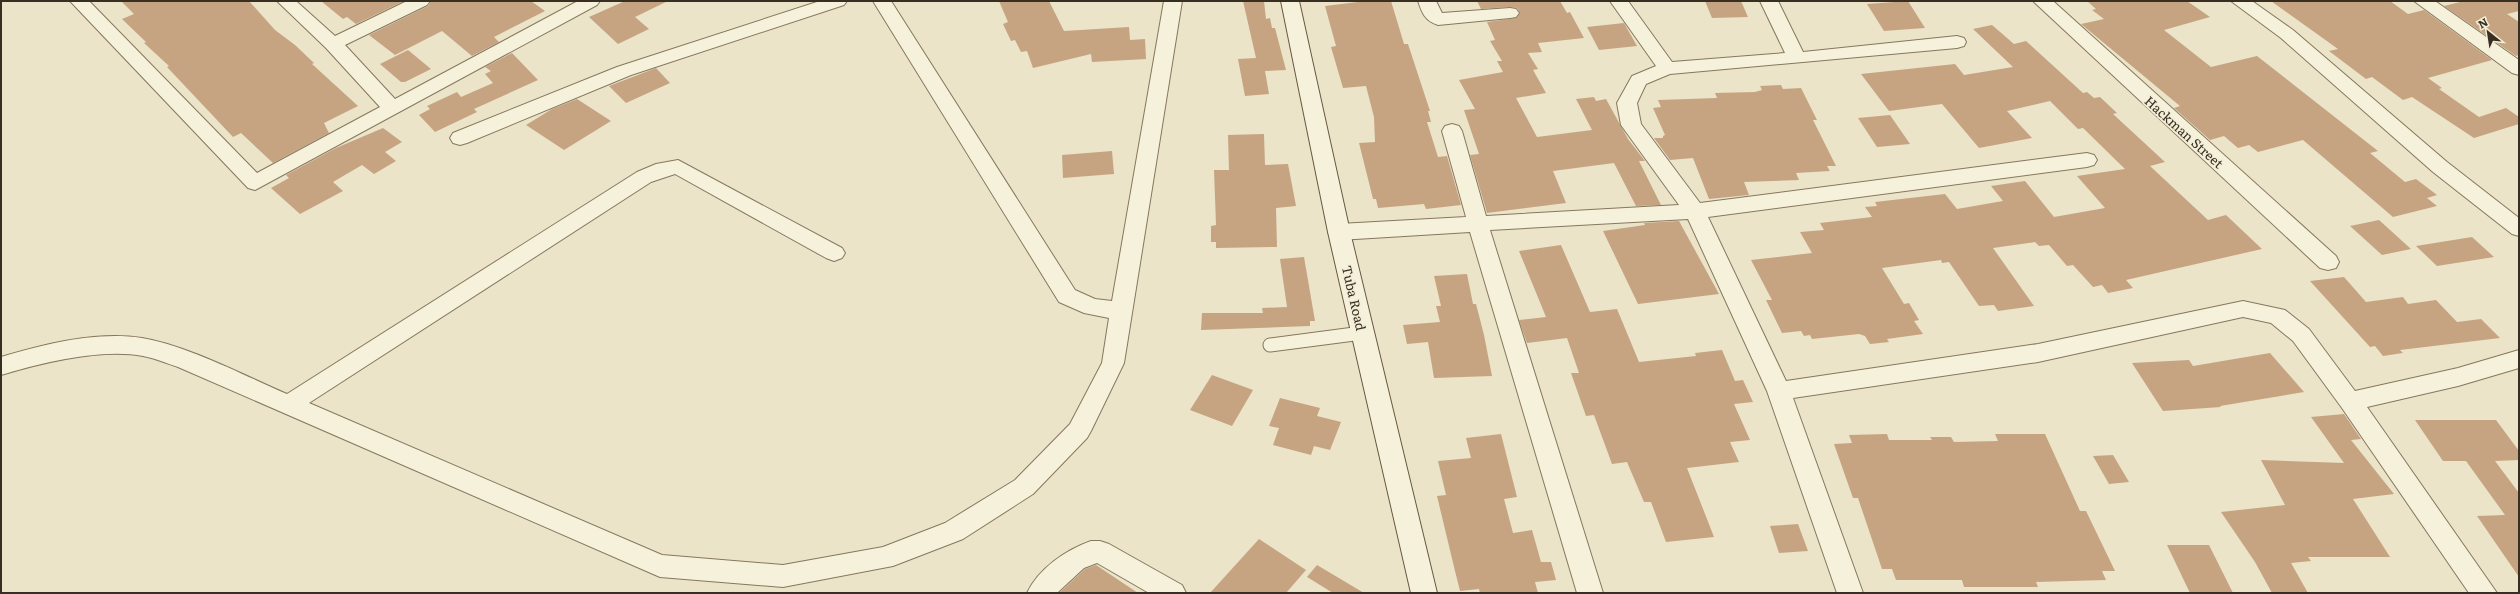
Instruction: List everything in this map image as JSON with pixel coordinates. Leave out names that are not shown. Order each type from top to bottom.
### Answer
[{"type":"street","points":[[79,1],[255,183],[590,1]]},
{"type":"street","points":[[286,1],[333,44],[392,109]]},
{"type":"street","points":[[333,44],[421,1]]},
{"type":"street","points":[[460,138],[624,71],[838,1]]},
{"type":"street","points":[[882,1],[1067,296],[1092,307],[1122,312]]},
{"type":"street","points":[[1,366],[31,357],[94,346],[142,347],[185,360],[660,566],[783,576],[884,558],[954,531],[1024,487],[1079,431],[1113,362],[1173,1]]},
{"type":"street","name":"Tuba Road","points":[[1290,1],[1339,232],[1424,593]]},
{"type":"street","points":[[1427,1],[1431,12],[1438,19],[1510,13]]},
{"type":"street","points":[[1619,1],[1667,68]]},
{"type":"street","points":[[1769,1],[1797,58]]},
{"type":"street","name":"Hackman Street","points":[[2042,1],[2328,262]]},
{"type":"street","points":[[2240,1],[2287,34],[2440,167],[2519,229]]},
{"type":"street","points":[[2423,1],[2519,69]]},
{"type":"street","points":[[1850,593],[1779,391],[1695,211],[1631,125],[1627,103],[1639,80],[1667,68],[1797,58],[1957,42]]},
{"type":"street","points":[[1452,131],[1478,224],[1590,593]]},
{"type":"street","points":[[1339,232],[1695,211],[2087,160]]},
{"type":"street","points":[[288,405],[644,177],[663,169],[678,168],[834,253]]},
{"type":"street","points":[[1779,391],[2038,353],[2243,309],[2277,316],[2301,335],[2350,401],[2484,593]]},
{"type":"street","points":[[2350,401],[2458,377],[2519,359]]},
{"type":"street","points":[[1040,593],[1081,555],[1091,551],[1100,552],[1173,593]]},
{"type":"lane","points":[[1270,345],[1362,333]]},
{"type":"building","points":[[121,1],[249,1],[275,30],[295,45],[314,63],[312,64],[358,106],[324,123],[329,133],[273,163],[241,133],[233,137],[167,67],[169,66],[144,43],[146,42],[122,19],[134,14]]},
{"type":"building","points":[[321,1],[404,1],[356,24],[347,17],[343,19]]},
{"type":"building","points":[[431,1],[531,1],[545,11],[494,37],[499,42],[472,56],[442,31],[395,55],[369,35],[428,6]]},
{"type":"building","points":[[625,1],[668,1],[635,17],[649,29],[618,44],[589,17]]},
{"type":"building","points":[[999,1],[1049,1],[1064,31],[1129,27],[1130,40],[1145,39],[1146,59],[1092,62],[1091,54],[1033,68],[1027,51],[1021,52],[1015,40],[1011,41],[1003,24],[1008,22]]},
{"type":"building","points":[[1243,1],[1264,1],[1266,19],[1270,18],[1272,28],[1275,28],[1286,70],[1265,71],[1269,94],[1245,96],[1238,59],[1256,58]]},
{"type":"building","points":[[1366,1],[1391,1],[1404,44],[1408,44],[1430,111],[1428,111],[1431,122],[1427,122],[1438,157],[1447,156],[1461,205],[1426,209],[1424,204],[1378,208],[1376,199],[1373,199],[1359,143],[1375,142],[1374,117],[1366,86],[1343,88],[1331,47],[1336,46],[1325,6]]},
{"type":"building","points":[[1477,1],[1560,1],[1567,13],[1570,12],[1584,38],[1538,43],[1542,52],[1528,53],[1538,69],[1533,70],[1546,93],[1516,98],[1537,137],[1592,130],[1576,99],[1594,97],[1596,101],[1606,99],[1628,139],[1645,161],[1639,161],[1661,205],[1636,206],[1614,163],[1553,171],[1566,203],[1487,213],[1470,155],[1479,154],[1464,110],[1475,109],[1459,80],[1503,72],[1497,61],[1502,61],[1490,41],[1495,40],[1487,22],[1516,18],[1520,13],[1517,8],[1510,7],[1481,9]]},
{"type":"building","points":[[1705,1],[1741,1],[1748,17],[1712,18]]},
{"type":"building","points":[[1908,1],[1925,28],[1884,31],[1867,4]]},
{"type":"building","points":[[2087,1],[2187,1],[2210,17],[2164,30],[2211,67],[2257,56],[2378,151],[2370,153],[2405,182],[2416,179],[2437,195],[2427,198],[2437,206],[2393,217],[2303,140],[2258,152],[2249,145],[2238,148],[2224,136],[2210,140],[2174,108],[2180,106],[2081,24],[2104,19],[2092,10],[2096,9]]},
{"type":"building","points":[[2271,1],[2390,1],[2408,14],[2424,10],[2492,60],[2428,78],[2442,88],[2439,89],[2479,117],[2506,108],[2519,117],[2519,124],[2474,138],[2412,97],[2403,100],[2372,77],[2366,79],[2329,51],[2338,49]]},
{"type":"building","points":[[2464,1],[2519,1],[2519,11],[2507,14],[2519,22],[2519,55],[2516,56],[2444,6]]},
{"type":"building","points":[[1624,23],[1637,46],[1599,50],[1587,27]]},
{"type":"building","points":[[1992,25],[2014,44],[2026,41],[2083,93],[2087,92],[2094,98],[2100,97],[2117,113],[2113,114],[2165,162],[2150,166],[2208,220],[2226,215],[2262,249],[2126,280],[2133,288],[2108,293],[2102,285],[2093,287],[2073,265],[2067,266],[2049,245],[2039,246],[2035,242],[1993,248],[2034,306],[1998,311],[1994,305],[1979,306],[1949,262],[1942,263],[1941,260],[1882,268],[1904,304],[1909,303],[1919,320],[1914,321],[1923,334],[1887,339],[1889,342],[1870,344],[1865,336],[1859,334],[1812,339],[1810,335],[1804,336],[1801,331],[1782,333],[1766,300],[1772,300],[1751,260],[1812,253],[1800,232],[1824,230],[1820,223],[1872,217],[1865,207],[1877,206],[1875,202],[1945,194],[1957,209],[2003,201],[1991,186],[2025,181],[2054,217],[2105,208],[2077,176],[2125,169],[2083,128],[2078,129],[2050,101],[2007,111],[2032,138],[1979,148],[1942,104],[1889,111],[1861,74],[1955,64],[1964,75],[2013,67],[1973,29]]},
{"type":"building","points":[[408,50],[431,69],[405,82],[401,82],[380,64]]},
{"type":"building","points":[[512,53],[538,80],[474,109],[477,112],[435,132],[419,115],[430,109],[427,106],[457,92],[461,97],[493,83],[485,74],[491,71],[485,67]]},
{"type":"building","points":[[656,68],[670,83],[626,103],[609,86]]},
{"type":"building","points":[[1781,85],[1783,89],[1801,88],[1817,120],[1813,120],[1836,166],[1827,166],[1830,171],[1796,173],[1799,180],[1744,182],[1749,195],[1709,199],[1693,158],[1670,160],[1654,138],[1663,138],[1665,135],[1653,108],[1661,107],[1658,100],[1717,98],[1715,93],[1755,92],[1762,90],[1760,86]]},
{"type":"building","points":[[577,99],[611,121],[564,150],[526,125],[552,109]]},
{"type":"building","points":[[1890,115],[1910,144],[1877,147],[1858,118]]},
{"type":"building","points":[[383,128],[402,142],[385,152],[396,161],[374,174],[362,165],[333,182],[343,191],[300,214],[271,188],[289,178],[286,175],[336,148]]},
{"type":"building","points":[[1264,134],[1265,165],[1288,164],[1296,206],[1276,208],[1277,247],[1216,248],[1216,242],[1211,242],[1211,226],[1216,225],[1214,170],[1229,170],[1228,135]]},
{"type":"building","points":[[1112,151],[1114,174],[1063,178],[1062,155]]},
{"type":"building","points":[[2379,220],[2411,249],[2382,255],[2350,226]]},
{"type":"building","points":[[1679,221],[1719,294],[1638,304],[1603,231],[1645,225],[1644,223]]},
{"type":"building","points":[[2472,237],[2494,257],[2437,266],[2416,246]]},
{"type":"building","points":[[1561,245],[1590,312],[1617,309],[1639,362],[1696,356],[1695,353],[1722,350],[1735,381],[1743,380],[1753,402],[1734,404],[1750,440],[1730,442],[1739,462],[1687,468],[1714,537],[1666,542],[1651,502],[1644,502],[1627,462],[1612,464],[1594,415],[1586,416],[1571,373],[1579,373],[1567,338],[1527,343],[1519,320],[1546,317],[1519,251]]},
{"type":"building","points":[[1304,257],[1315,321],[1310,321],[1310,326],[1201,330],[1202,313],[1263,313],[1262,308],[1287,307],[1280,259]]},
{"type":"building","points":[[1467,274],[1473,304],[1476,304],[1484,335],[1492,376],[1434,378],[1428,342],[1407,344],[1403,325],[1440,322],[1436,306],[1441,306],[1434,276]]},
{"type":"building","points":[[2344,277],[2366,302],[2403,297],[2408,304],[2436,300],[2457,322],[2481,319],[2500,338],[2400,350],[2403,353],[2383,356],[2375,346],[2370,347],[2310,281]]},
{"type":"building","points":[[2270,353],[2304,392],[2220,406],[2221,407],[2163,411],[2132,363],[2189,360],[2193,366]]},
{"type":"building","points":[[1212,375],[1253,390],[1232,426],[1190,410]]},
{"type":"building","points":[[1280,398],[1320,408],[1317,416],[1341,422],[1330,450],[1314,446],[1311,455],[1273,445],[1279,428],[1269,426]]},
{"type":"building","points":[[2344,414],[2361,439],[2351,440],[2394,494],[2353,499],[2390,557],[2308,557],[2311,561],[2291,563],[2308,593],[2272,593],[2255,562],[2221,512],[2285,505],[2261,460],[2344,463],[2311,417]]},
{"type":"building","points":[[2415,420],[2496,420],[2519,451],[2519,460],[2495,461],[2519,493],[2519,577],[2477,516],[2505,515],[2466,461],[2443,461]]},
{"type":"building","points":[[1501,434],[1517,497],[1504,499],[1513,533],[1532,530],[1541,562],[1551,562],[1556,580],[1535,582],[1538,593],[1480,593],[1479,589],[1460,591],[1437,496],[1446,495],[1438,461],[1471,458],[1466,438]]},
{"type":"building","points":[[1887,434],[1889,440],[1932,440],[1930,437],[1951,437],[1954,442],[1998,441],[1995,434],[2045,434],[2080,511],[2086,511],[2115,571],[2102,571],[2106,580],[2036,582],[2038,587],[1964,587],[1962,580],[1896,580],[1892,569],[1882,569],[1858,498],[1853,498],[1834,444],[1852,443],[1849,435]]},
{"type":"building","points":[[2113,455],[2129,482],[2109,484],[2093,456]]},
{"type":"building","points":[[1798,524],[1808,551],[1779,553],[1770,526]]},
{"type":"building","points":[[1259,539],[1306,570],[1286,593],[1210,593]]},
{"type":"building","points":[[2167,545],[2209,545],[2233,593],[2190,593]]},
{"type":"building","points":[[1096,565],[1138,593],[1059,593],[1085,569]]},
{"type":"building","points":[[1317,565],[1364,593],[1333,593],[1307,577]]}]
